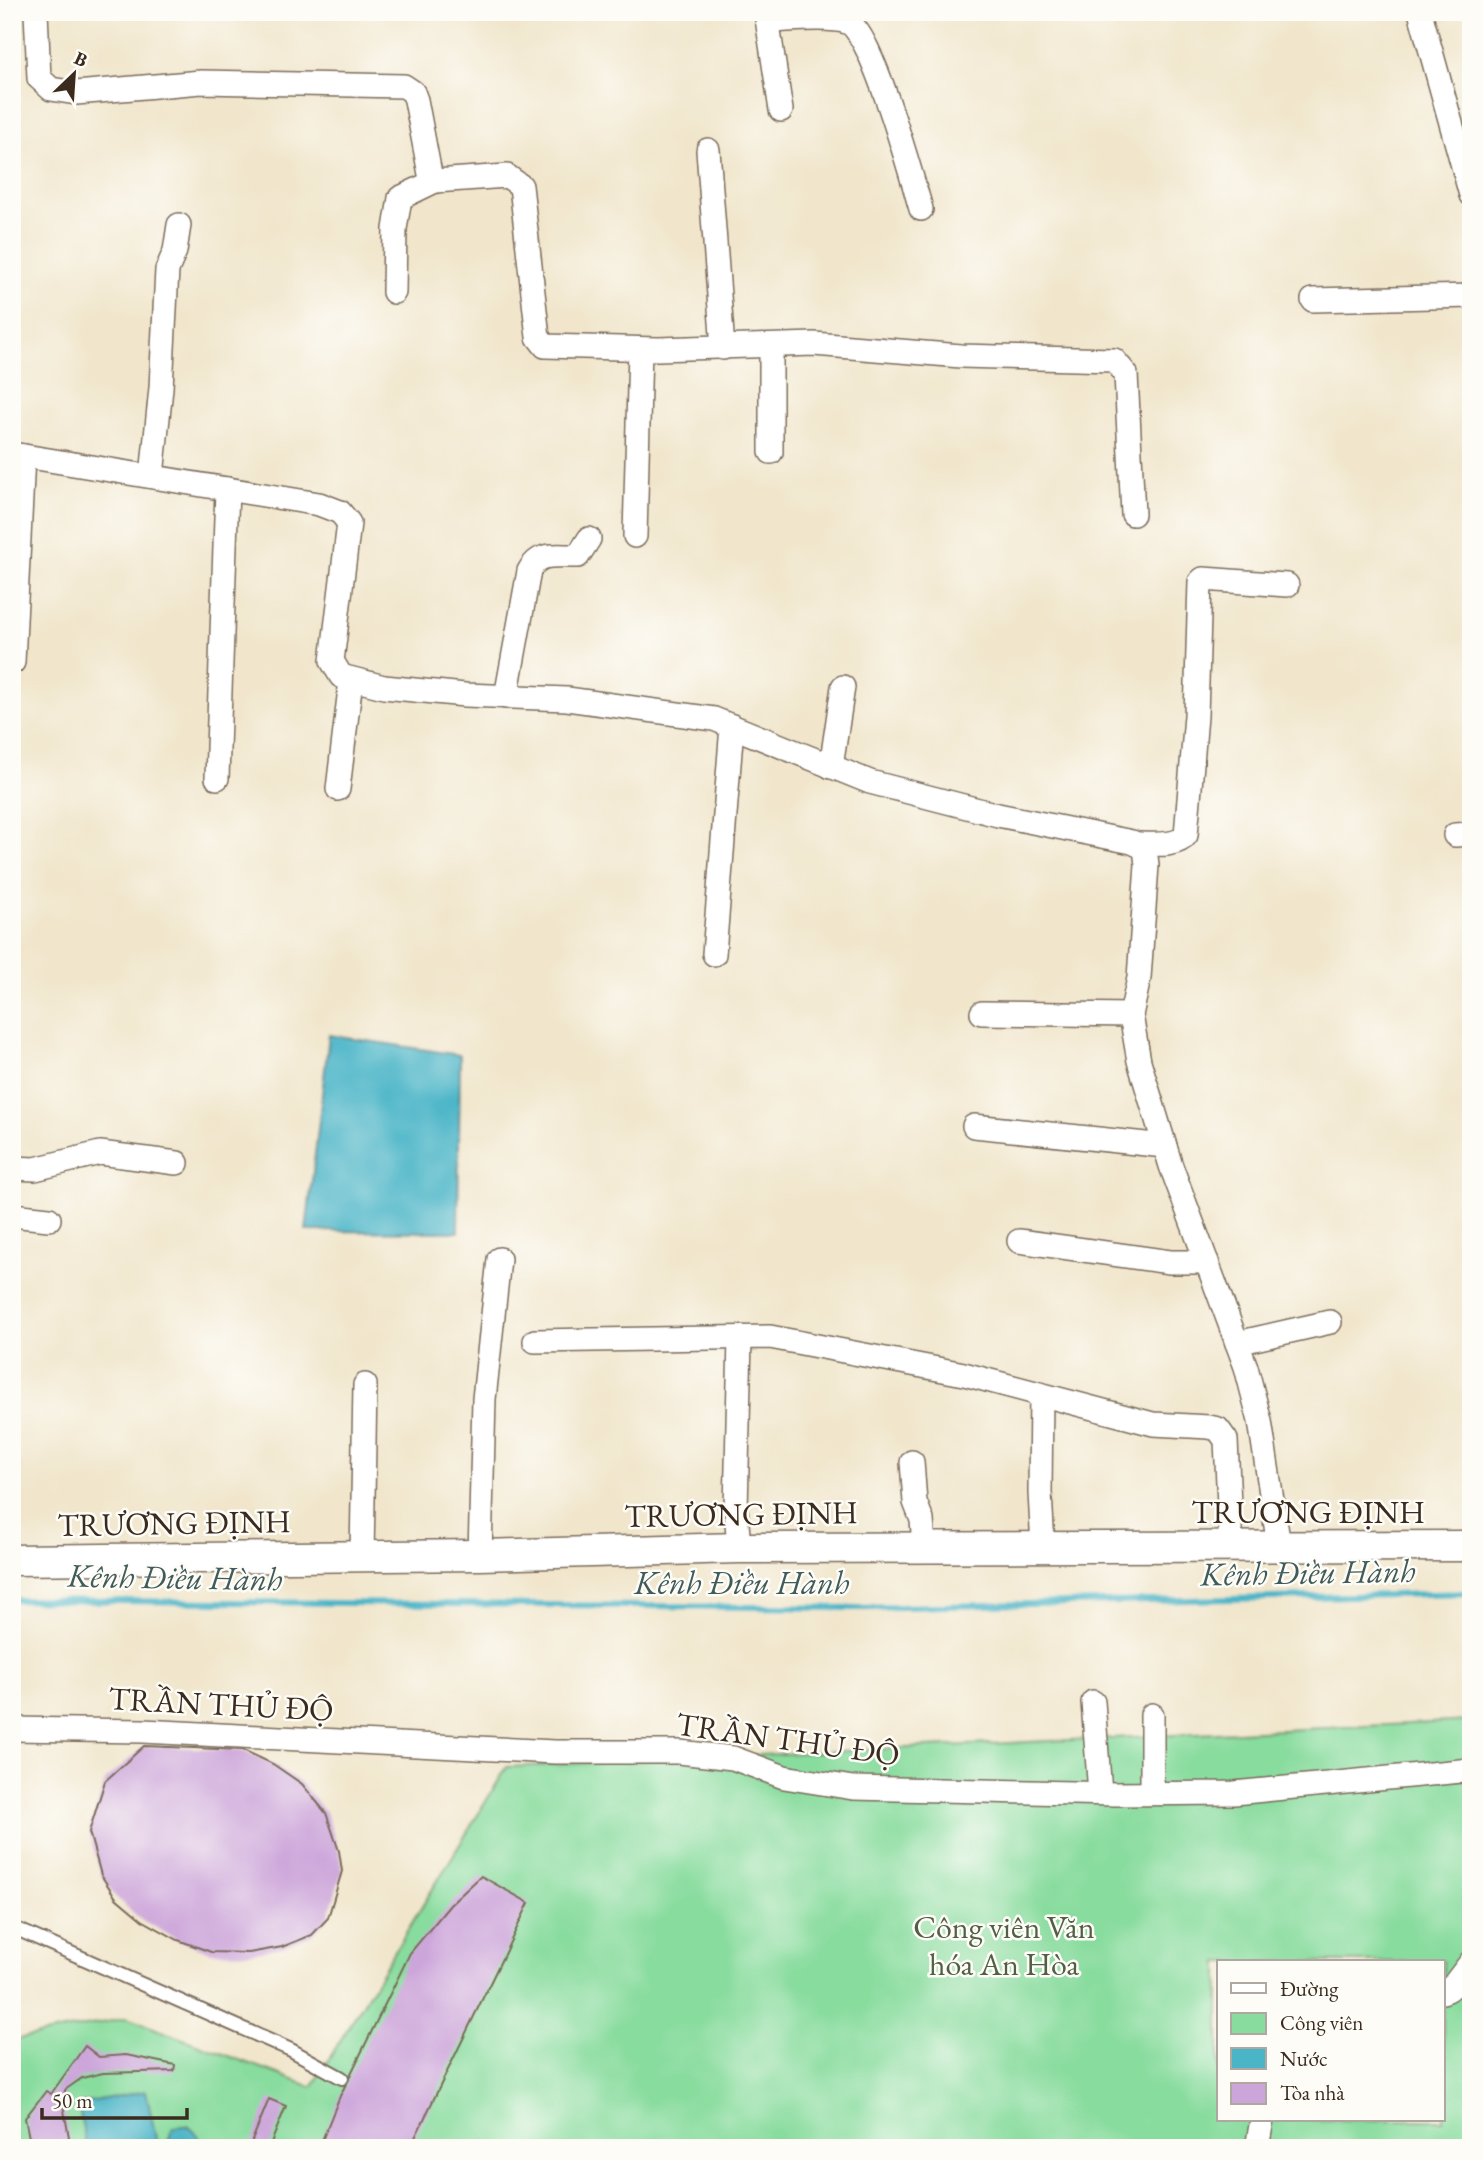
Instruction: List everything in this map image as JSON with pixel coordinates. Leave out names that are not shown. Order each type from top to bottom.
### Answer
[{"type":"street","points":[[36,12],[39,78],[51,89],[76,93],[201,82],[246,85],[404,86],[413,92],[416,100],[430,174],[435,181]]},
{"type":"street","points":[[1420,12],[1471,195]]},
{"type":"street","points":[[781,110],[767,17],[841,17],[859,31],[865,45],[893,118],[921,209]]},
{"type":"street","points":[[708,150],[723,348]]},
{"type":"street","points":[[394,292],[400,198],[435,181],[507,177],[521,186],[540,342],[545,346],[640,349],[814,344],[961,356],[1114,360],[1126,374],[1133,514]]},
{"type":"street","points":[[152,476],[162,388],[167,270],[175,251],[179,225]]},
{"type":"street","points":[[1313,300],[1471,296]]},
{"type":"street","points":[[771,346],[771,453]]},
{"type":"street","points":[[635,536],[640,349]]},
{"type":"street","points":[[13,662],[18,455],[334,507],[349,523],[332,661],[335,670],[351,680],[407,690],[567,699],[689,714],[732,726],[831,767],[920,796],[1140,844],[1174,843],[1186,835],[1196,716],[1200,582],[1212,580],[1287,585]]},
{"type":"street","points":[[217,778],[227,489]]},
{"type":"street","points":[[506,697],[529,571],[534,560],[542,556],[578,556],[589,540]]},
{"type":"street","points":[[338,789],[351,680]]},
{"type":"street","points":[[831,767],[843,687]]},
{"type":"street","points":[[714,954],[732,726]]},
{"type":"street","points":[[1140,844],[1145,848],[1147,865],[1139,978],[1131,1015],[1139,1061],[1165,1146],[1237,1343],[1260,1421],[1279,1546]]},
{"type":"street","points":[[982,1013],[1131,1015]]},
{"type":"street","points":[[974,1126],[1165,1146]]},
{"type":"street","points":[[12,1168],[35,1168],[100,1153],[177,1163]]},
{"type":"street","points":[[12,1215],[48,1219]]},
{"type":"street","points":[[1018,1241],[1170,1262],[1207,1262]]},
{"type":"street","points":[[480,1555],[484,1399],[499,1259]]},
{"type":"street","points":[[1237,1343],[1330,1322]]},
{"type":"street","points":[[535,1341],[770,1337],[964,1374],[1153,1424],[1218,1429],[1226,1440],[1231,1548]]},
{"type":"street","points":[[739,1548],[736,1510],[740,1338]]},
{"type":"street","points":[[362,1556],[365,1385]]},
{"type":"street","points":[[1041,1395],[1040,1492],[1043,1547]]},
{"type":"street","points":[[912,1462],[915,1502],[922,1520],[924,1547]]},
{"type":"street","name":"TRƯƠNG ĐỊNH","points":[[12,1560],[480,1555],[739,1548],[1471,1546]]},
{"type":"street","points":[[1093,1702],[1100,1793]]},
{"type":"street","points":[[1152,1715],[1152,1793]]},
{"type":"street","name":"TRẦN THỦ ĐỘ","points":[[12,1729],[143,1731],[555,1752],[679,1752],[733,1758],[784,1777],[853,1788],[1234,1793],[1471,1770]]},
{"type":"street","points":[[1444,1991],[1452,1987],[1471,1962]]},
{"type":"street","points":[[1257,2148],[1262,2122]]},
{"type":"lane","points":[[12,1927],[291,2050],[342,2078]]},
{"type":"green space","name":"Công viên Văn hóa An Hòa","points":[[1471,1721],[1471,2148],[12,2148],[12,2040],[127,2018],[312,2087],[507,1767]]},
{"type":"water","points":[[329,1035],[460,1055],[458,1232],[306,1231]]},
{"type":"water","points":[[146,2091],[158,2148],[87,2148],[78,2104]]},
{"type":"water","points":[[188,2126],[198,2135],[196,2148],[171,2148],[168,2142],[172,2129]]},
{"type":"building","points":[[144,1746],[243,1750],[273,1764],[302,1784],[326,1813],[339,1851],[342,1871],[328,1918],[312,1935],[282,1947],[249,1953],[211,1952],[178,1940],[142,1920],[116,1898],[101,1875],[89,1832],[105,1781]]},
{"type":"building","points":[[481,1876],[529,1903],[410,2148],[319,2148],[340,2096],[410,1953],[450,1905]]},
{"type":"building","points":[[85,2046],[99,2057],[126,2055],[175,2065],[174,2071],[103,2073],[82,2078],[65,2090],[63,2105],[71,2148],[31,2148],[25,2118],[46,2091],[51,2094]]},
{"type":"building","points":[[269,2099],[286,2106],[269,2148],[249,2148]]},
{"type":"waterway","name":"Kênh Điều Hành","points":[[12,1600],[861,1608],[1471,1593]]}]
